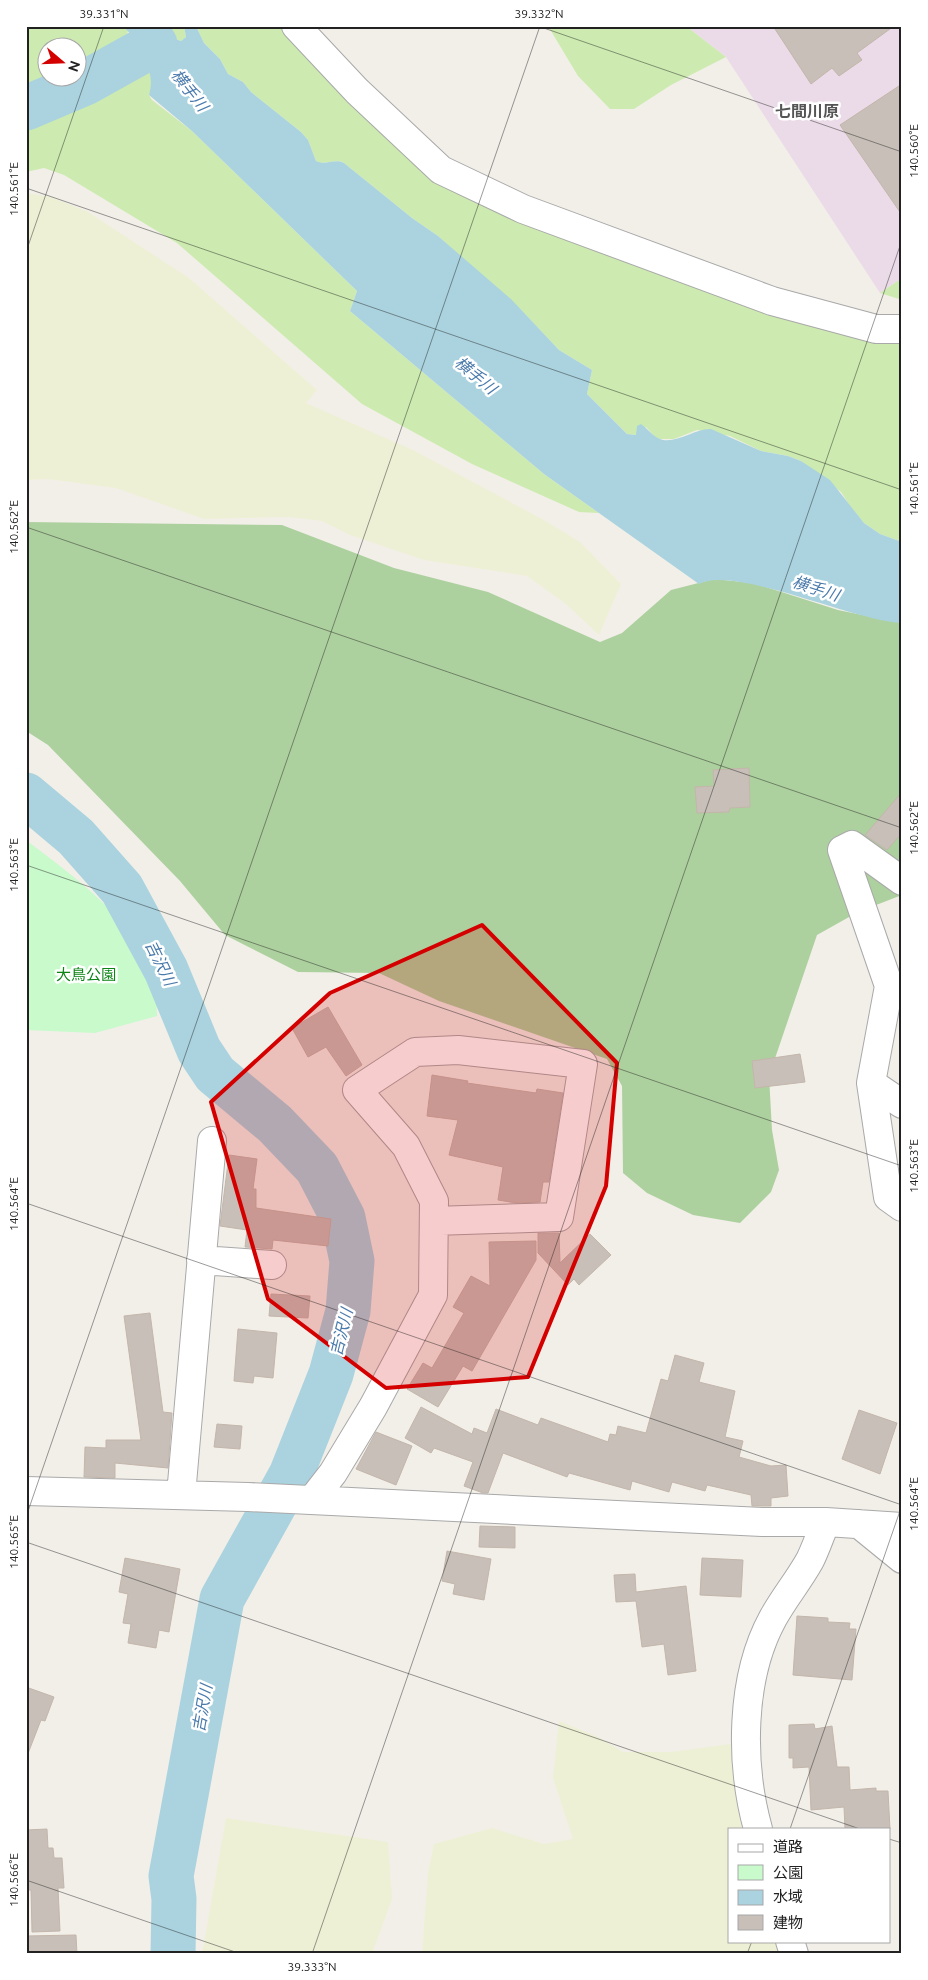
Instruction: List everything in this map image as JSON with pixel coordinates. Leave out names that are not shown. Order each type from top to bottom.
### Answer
[{"type":"street","points":[[296,26],[357,91],[441,170],[523,209],[772,301],[876,329],[902,328]]},
{"type":"street","points":[[902,881],[852,845],[842,850],[895,990],[871,1083],[888,1197],[902,1207]]},
{"type":"street","points":[[312,1500],[333,1473],[373,1407],[433,1295],[434,1201],[406,1146],[357,1090],[415,1052],[458,1050],[583,1064],[559,1217],[434,1221]]},
{"type":"street","points":[[871,1083],[902,1104]]},
{"type":"street","points":[[181,1495],[212,1141]]},
{"type":"street","points":[[201,1260],[272,1265]]},
{"type":"street","points":[[26,1491],[248,1497],[762,1522],[826,1522],[902,1526]]},
{"type":"street","points":[[758,1828],[752,1807],[745,1719],[752,1671],[772,1619],[810,1560],[826,1522]]},
{"type":"street","points":[[859,1524],[902,1559]]},
{"type":"street","points":[[790,1942],[794,1954]]},
{"type":"highlighted area","points":[[482,925],[617,1063],[606,1186],[528,1377],[386,1388],[268,1299],[211,1102],[330,993]]},
{"type":"shaded area","points":[[686,26],[902,26],[902,278],[880,293],[726,57]]},
{"type":"green space","points":[[26,26],[123,26],[128,30],[125,45],[117,54],[88,74],[88,38],[38,38],[38,88],[54,88],[26,95]]},
{"type":"green space","points":[[154,26],[184,26],[186,37],[181,41],[161,34]]},
{"type":"green space","points":[[196,26],[296,26],[441,170],[523,209],[902,329],[902,542],[880,534],[864,523],[841,492],[801,461],[788,456],[761,451],[730,436],[697,430],[674,439],[657,439],[646,427],[636,435],[627,434],[587,394],[592,370],[559,350],[521,310],[438,236],[412,218],[344,163],[340,161],[320,163],[316,161],[308,140],[301,132],[251,92],[243,82],[228,74],[220,59],[204,43]]},
{"type":"green space","points":[[548,26],[686,26],[726,57],[671,85],[634,109],[610,109],[578,76]]},
{"type":"green space","points":[[136,63],[145,64],[149,72],[151,87],[149,95],[152,100],[192,131],[357,291],[350,311],[544,474],[599,513],[579,512],[472,464],[362,404],[177,243],[64,175],[44,168],[26,172],[26,118],[58,114],[83,91],[117,77],[124,67]]},
{"type":"green space","points":[[26,193],[51,197],[88,212],[189,278],[317,390],[306,403],[413,450],[544,520],[580,542],[621,584],[599,635],[566,604],[527,576],[424,560],[350,535],[322,521],[289,517],[204,519],[116,488],[47,479],[26,480]]},
{"type":"green space","points":[[902,278],[902,300],[880,293]]},
{"type":"green space","points":[[26,522],[282,525],[394,568],[488,592],[600,642],[622,633],[671,590],[714,579],[753,583],[838,610],[902,623],[902,895],[858,912],[817,935],[769,1076],[772,1130],[779,1170],[771,1192],[740,1223],[693,1215],[647,1193],[623,1173],[622,1086],[607,1059],[439,1001],[379,973],[298,972],[225,935],[180,881],[48,745],[26,731]]},
{"type":"green space","name":"大鳥公園","points":[[26,840],[101,900],[132,936],[145,956],[155,978],[157,1016],[95,1033],[26,1030]]},
{"type":"green space","points":[[559,1721],[598,1737],[623,1752],[671,1752],[737,1743],[744,1828],[728,1828],[728,1942],[775,1942],[778,1954],[422,1954],[428,1873],[434,1844],[492,1828],[544,1844],[573,1839],[553,1778]]},
{"type":"green space","points":[[226,1818],[388,1842],[392,1899],[372,1954],[202,1954]]},
{"type":"water","name":"横手川","points":[[123,26],[154,26],[161,34],[181,41],[186,37],[184,26],[196,26],[204,43],[220,59],[228,74],[243,82],[251,92],[301,132],[308,140],[316,161],[344,163],[412,218],[438,236],[511,299],[559,350],[592,370],[587,394],[627,434],[636,435],[637,426],[641,424],[662,440],[676,439],[697,431],[711,429],[761,451],[788,456],[801,461],[830,480],[864,523],[880,534],[902,542],[902,623],[881,620],[766,587],[716,580],[699,584],[544,474],[350,311],[357,291],[192,131],[149,95],[151,83],[149,72],[145,64],[136,63],[133,54],[138,46],[136,40]]},
{"type":"building","points":[[773,26],[894,26],[857,53],[862,60],[839,76],[832,68],[811,84]]},
{"type":"building","points":[[902,84],[902,215],[840,125]]},
{"type":"building","points":[[749,768],[750,807],[730,808],[729,812],[697,813],[695,787],[714,786],[713,770]]},
{"type":"building","points":[[902,792],[902,833],[887,850],[865,835]]},
{"type":"building","points":[[328,1007],[362,1065],[346,1076],[326,1047],[308,1057],[292,1028]]},
{"type":"building","points":[[800,1054],[805,1082],[755,1088],[752,1061]]},
{"type":"building","points":[[432,1075],[468,1081],[467,1083],[536,1093],[537,1089],[563,1093],[549,1182],[543,1182],[540,1202],[516,1203],[498,1200],[503,1167],[449,1155],[458,1120],[427,1116]]},
{"type":"building","points":[[229,1155],[257,1159],[253,1189],[256,1189],[256,1208],[331,1219],[328,1246],[273,1240],[272,1249],[245,1247],[247,1230],[220,1226]]},
{"type":"building","points":[[538,1233],[559,1233],[560,1263],[590,1234],[611,1255],[579,1285],[574,1279],[568,1285],[538,1253]]},
{"type":"building","points":[[536,1241],[536,1260],[472,1371],[463,1366],[438,1407],[407,1389],[423,1363],[432,1368],[464,1313],[453,1307],[471,1276],[490,1286],[489,1242]]},
{"type":"building","points":[[271,1294],[310,1296],[308,1318],[269,1316]]},
{"type":"building","points":[[150,1313],[163,1412],[172,1413],[168,1468],[115,1463],[115,1478],[84,1477],[85,1447],[106,1448],[106,1440],[141,1440],[124,1316]]},
{"type":"building","points":[[238,1329],[277,1333],[273,1378],[254,1376],[253,1383],[234,1381]]},
{"type":"building","points":[[675,1355],[704,1363],[699,1382],[735,1391],[725,1437],[743,1441],[739,1457],[771,1466],[786,1465],[788,1496],[771,1498],[771,1506],[752,1506],[751,1495],[707,1485],[705,1491],[672,1482],[669,1492],[632,1481],[630,1490],[569,1473],[567,1477],[503,1453],[488,1493],[483,1493],[464,1486],[473,1462],[434,1448],[431,1453],[405,1438],[421,1407],[472,1434],[474,1428],[487,1433],[496,1409],[538,1425],[541,1418],[608,1442],[610,1434],[616,1435],[618,1426],[646,1433],[661,1379],[668,1381]]},
{"type":"building","points":[[859,1410],[897,1423],[880,1474],[842,1459]]},
{"type":"building","points":[[217,1424],[242,1426],[240,1449],[214,1447]]},
{"type":"building","points":[[376,1432],[412,1446],[396,1485],[356,1469]]},
{"type":"building","points":[[480,1526],[515,1527],[515,1548],[479,1547]]},
{"type":"building","points":[[447,1551],[491,1559],[484,1600],[453,1594],[455,1584],[442,1581]]},
{"type":"building","points":[[125,1558],[180,1569],[169,1632],[159,1630],[156,1648],[128,1643],[131,1624],[123,1623],[128,1594],[119,1592]]},
{"type":"building","points":[[702,1558],[743,1560],[741,1597],[700,1595]]},
{"type":"building","points":[[635,1574],[636,1592],[686,1586],[696,1671],[668,1675],[664,1644],[642,1647],[636,1601],[616,1602],[614,1575]]},
{"type":"building","points":[[797,1616],[828,1618],[828,1622],[850,1623],[849,1629],[856,1629],[852,1680],[793,1675]]},
{"type":"building","points":[[26,1687],[54,1697],[45,1721],[41,1720],[27,1756]]},
{"type":"building","points":[[814,1724],[815,1729],[832,1726],[837,1767],[849,1767],[850,1790],[876,1788],[876,1791],[888,1791],[890,1828],[845,1828],[844,1807],[811,1810],[809,1767],[793,1768],[793,1758],[789,1758],[789,1725]]},
{"type":"building","points":[[47,1829],[48,1848],[53,1848],[54,1858],[62,1858],[64,1888],[58,1888],[60,1931],[32,1932],[31,1890],[28,1890],[26,1830]]},
{"type":"building","points":[[76,1935],[77,1954],[26,1954],[26,1936]]},
{"type":"waterway","name":"吉沢川","points":[[26,108],[85,83],[155,44]]},
{"type":"waterway","name":"吉沢川","points":[[26,795],[76,837],[122,889],[166,970],[199,1050],[215,1074],[275,1124],[317,1168],[343,1218],[352,1261],[348,1311],[331,1374],[291,1475],[222,1599],[171,1876],[174,1899],[173,1954]]},
{"type":"district","name":"七間川原","points":[[807,111]]}]
